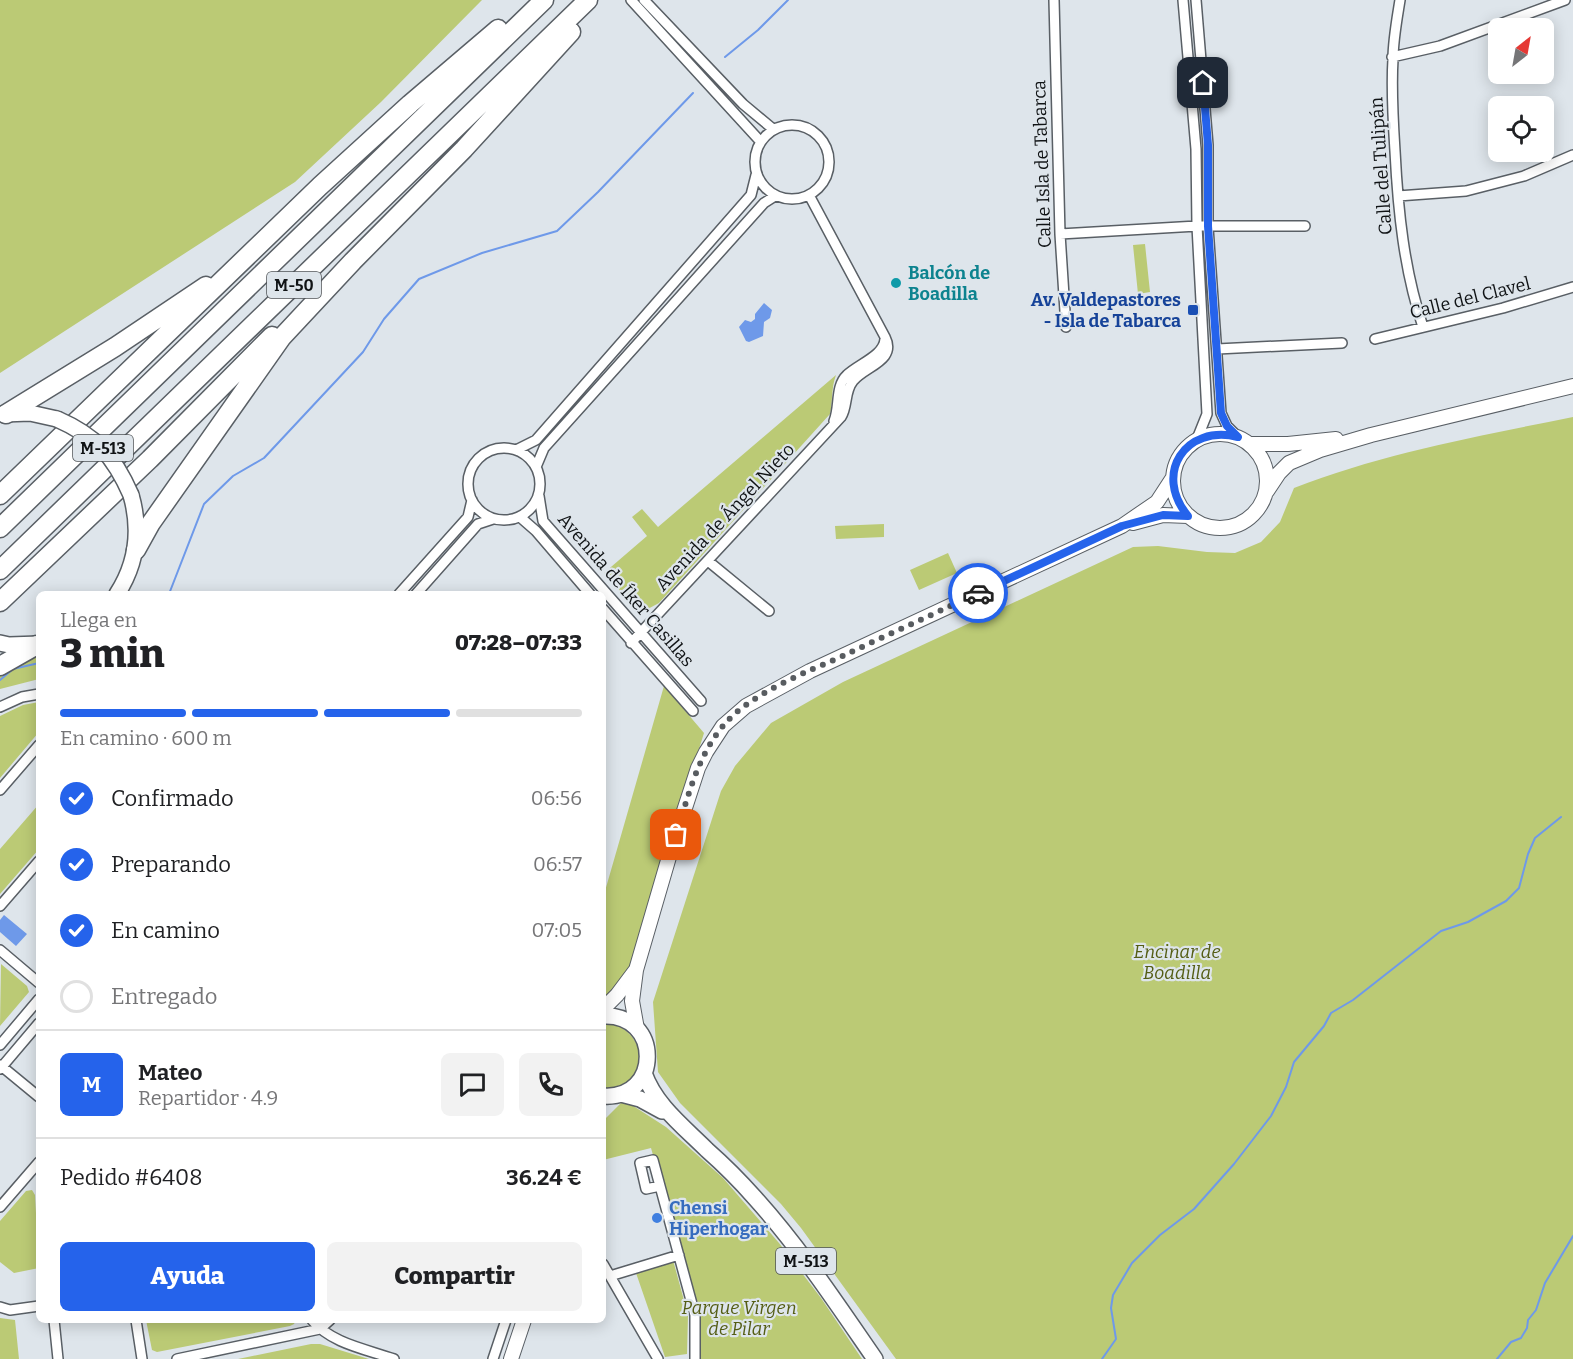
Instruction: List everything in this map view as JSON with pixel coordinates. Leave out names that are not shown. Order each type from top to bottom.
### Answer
[{"type":"highway","points":[[3,414],[115,347],[234,264],[410,104],[531,0]]},
{"type":"highway","name":"M-50","points":[[0,528],[544,0]]},
{"type":"highway","name":"M-50","points":[[0,570],[588,0]]},
{"type":"highway","points":[[136,550],[151,523],[282,337],[352,261],[464,149],[600,0]]},
{"type":"highway","points":[[0,495],[204,301],[292,213]]},
{"type":"highway","points":[[0,602],[150,459],[294,314],[352,261]]},
{"type":"highway","points":[[0,666],[36,645]]},
{"type":"main road","name":"M-513","points":[[3,414],[30,413],[57,419],[78,428],[102,447],[121,472],[136,512],[136,550],[120,591]]},
{"type":"main road","points":[[0,643],[36,644]]},
{"type":"main road","points":[[606,1016],[619,1018],[637,1029]]},
{"type":"main road","name":"M-513","points":[[610,1098],[634,1086],[644,1073],[648,1053],[637,1029]]},
{"type":"main road","name":"M-513","points":[[644,1073],[653,1094],[676,1120],[729,1170],[786,1234],[875,1359]]},
{"type":"main road","name":"M-513","points":[[610,1098],[656,1106],[676,1120]]},
{"type":"street","name":"Calle Isla de Tabarca","points":[[1054,0],[1060,234],[1066,327]]},
{"type":"street","points":[[637,1029],[632,1001],[636,969],[698,768],[726,723],[754,700],[810,671],[1122,526],[1157,502],[1172,479],[1180,456],[1197,439],[1207,414],[1197,226],[1196,149],[1183,0]]},
{"type":"street","points":[[1196,0],[1208,145],[1208,226],[1221,413],[1227,426],[1259,454],[1268,478],[1267,491]]},
{"type":"street","name":"Calle del Tulipán","points":[[1400,0],[1392,57],[1398,196],[1413,296],[1423,327]]},
{"type":"street","points":[[1392,57],[1440,46],[1565,0]]},
{"type":"street","points":[[639,2],[743,104],[773,129]]},
{"type":"street","points":[[639,2],[760,141]]},
{"type":"street","points":[[516,450],[536,440],[751,195],[756,176],[754,158],[760,141],[773,129],[784,125],[796,125],[807,128],[824,144],[829,167],[819,188],[809,195],[798,199],[775,196],[756,176]]},
{"type":"street","points":[[1398,196],[1466,191],[1524,176],[1573,155]]},
{"type":"street","name":"Avenida de Ángel Nieto","points":[[632,643],[843,413],[846,393],[852,382],[885,357],[888,350],[889,344],[809,195]]},
{"type":"street","points":[[536,467],[544,448],[764,203],[775,196]]},
{"type":"street","points":[[1060,234],[1197,226],[1305,226]]},
{"type":"street","name":"Calle del Clavel","points":[[1376,339],[1503,308],[1573,287]]},
{"type":"street","points":[[1217,349],[1342,344]]},
{"type":"street","points":[[1172,479],[1179,506],[1188,516],[1200,524],[1214,528],[1228,528],[1241,524],[1253,515],[1262,504],[1267,491],[1279,473],[1289,463],[1320,450],[1371,435],[1573,386]]},
{"type":"street","points":[[1197,439],[1224,434],[1244,441],[1288,444],[1371,435]]},
{"type":"street","points":[[419,591],[478,524],[493,519],[507,520],[520,517],[532,508],[539,496],[541,482],[536,467],[528,457],[516,450],[502,448],[489,451],[477,460],[470,472],[468,487],[472,500],[481,512],[493,519]]},
{"type":"street","name":"Avenida de Íker Casillas","points":[[539,496],[543,521],[604,591]]},
{"type":"street","points":[[402,591],[468,516],[472,500]]},
{"type":"street","points":[[1122,526],[1163,515],[1188,516]]},
{"type":"street","name":"Avenida de Íker Casillas","points":[[520,517],[536,531],[587,591]]},
{"type":"street","points":[[708,561],[768,611]]},
{"type":"street","name":"Avenida de Íker Casillas","points":[[606,593],[700,701]]},
{"type":"street","name":"Avenida de Íker Casillas","points":[[606,613],[693,711]]},
{"type":"street","points":[[0,707],[22,697],[36,695]]},
{"type":"street","points":[[0,790],[36,748]]},
{"type":"street","points":[[0,906],[36,864]]},
{"type":"street","points":[[0,950],[36,980]]},
{"type":"street","points":[[606,1006],[636,969]]},
{"type":"street","points":[[0,1045],[36,1003]]},
{"type":"street","points":[[36,1026],[1,1067],[36,1095]]},
{"type":"street","points":[[0,1208],[36,1166]]},
{"type":"street","points":[[660,1186],[695,1315],[695,1359]]},
{"type":"street","points":[[610,1276],[679,1255]]},
{"type":"street","points":[[606,1269],[658,1359]]},
{"type":"street","points":[[0,1307],[10,1310],[36,1306]]},
{"type":"street","points":[[54,1323],[58,1359]]},
{"type":"street","points":[[136,1323],[142,1359]]},
{"type":"street","points":[[315,1323],[320,1329],[340,1341],[394,1359]]},
{"type":"street","points":[[177,1359],[320,1329],[327,1323]]},
{"type":"street","points":[[493,1359],[505,1323]]},
{"type":"street","points":[[501,1359],[514,1323]]},
{"type":"street","points":[[511,1359],[523,1323]]},
{"type":"street","points":[[498,1344],[501,1359]]},
{"type":"green space","points":[[0,0],[482,0],[381,102],[295,182],[0,373]]},
{"type":"green space","points":[[1145,244],[1150,292],[1138,294],[1133,245]]},
{"type":"green space","points":[[836,375],[830,414],[659,603],[644,611],[637,610],[604,573],[647,536],[632,517],[642,509],[658,527]]},
{"type":"green space","name":"Encinar de Boadilla","points":[[1573,417],[1573,1359],[896,1359],[801,1228],[781,1204],[680,1103],[658,1072],[653,1002],[721,791],[735,766],[771,723],[843,682],[1133,547],[1158,546],[1235,553],[1261,542],[1280,522],[1294,488],[1397,455]]},
{"type":"green space","points":[[884,524],[884,537],[836,539],[835,526]]},
{"type":"green space","points":[[948,553],[957,573],[919,590],[910,570]]},
{"type":"green space","points":[[36,654],[36,680],[0,689],[0,675]]},
{"type":"green space","points":[[664,686],[704,733],[633,960],[614,993],[606,1001],[606,888]]},
{"type":"green space","points":[[36,703],[36,736],[0,778],[0,716],[23,705]]},
{"type":"green space","points":[[36,807],[36,852],[0,894],[0,849]]},
{"type":"green space","points":[[1,964],[27,986],[29,992],[0,1026]]},
{"type":"green space","points":[[606,1024],[617,1026],[627,1032],[635,1041],[639,1051],[636,1073],[629,1082],[606,1089]]},
{"type":"green space","name":"Parque Virgen de Pilar","points":[[624,1100],[666,1127],[723,1178],[779,1243],[821,1298],[862,1359],[697,1359],[698,1315],[651,1148],[606,1159],[606,1118]]},
{"type":"green space","points":[[32,1190],[35,1195],[36,1269],[14,1273],[0,1262],[0,1221],[26,1191]]},
{"type":"green space","points":[[673,1260],[688,1315],[687,1354],[665,1357],[636,1273]]},
{"type":"green space","points":[[0,1318],[15,1320],[19,1359],[0,1359]]},
{"type":"green space","points":[[147,1323],[294,1323],[290,1326],[157,1352],[152,1350]]},
{"type":"green space","points":[[320,1344],[369,1359],[238,1359]]},
{"type":"water","points":[[764,303],[772,310],[770,318],[764,322],[763,336],[749,342],[746,341],[739,327],[745,320],[751,322],[755,319],[755,314]]},
{"type":"water","points":[[4,915],[27,934],[16,946],[0,932],[0,920]]},
{"type":"waterway","points":[[725,57],[758,30],[788,0]]},
{"type":"waterway","points":[[170,591],[204,504],[233,476],[264,458],[363,352],[384,319],[419,279],[482,253],[557,231],[598,192],[693,93]]},
{"type":"waterway","points":[[0,680],[13,669],[36,664]]},
{"type":"waterway","points":[[1102,1359],[1116,1339],[1111,1308],[1113,1295],[1132,1263],[1160,1235],[1194,1209],[1234,1164],[1271,1116],[1286,1087],[1294,1062],[1324,1026],[1331,1013],[1353,1000],[1441,931],[1468,922],[1506,901],[1519,888],[1535,838],[1561,817]]},
{"type":"waterway","points":[[1497,1359],[1511,1342],[1521,1338],[1527,1328],[1528,1320],[1536,1310],[1545,1283],[1573,1236]]},
{"type":"way so far","points":[[676,835],[698,768],[706,752],[723,726],[746,706],[810,671],[978,593]]},
{"type":"place","name":"Balcón de Boadilla","points":[[896,283]]},
{"type":"place","name":"Av. Valdepastores - Isla de Tabarca","points":[[1193,310]]},
{"type":"place","name":"Chensi Hiperhogar","points":[[657,1218]]},
{"type":"route","points":[[978,593],[1122,526],[1163,515],[1188,516],[1179,506],[1172,479],[1180,456],[1197,439],[1224,434],[1238,437],[1227,426],[1221,413],[1208,226],[1208,145],[1203,83]]}]
